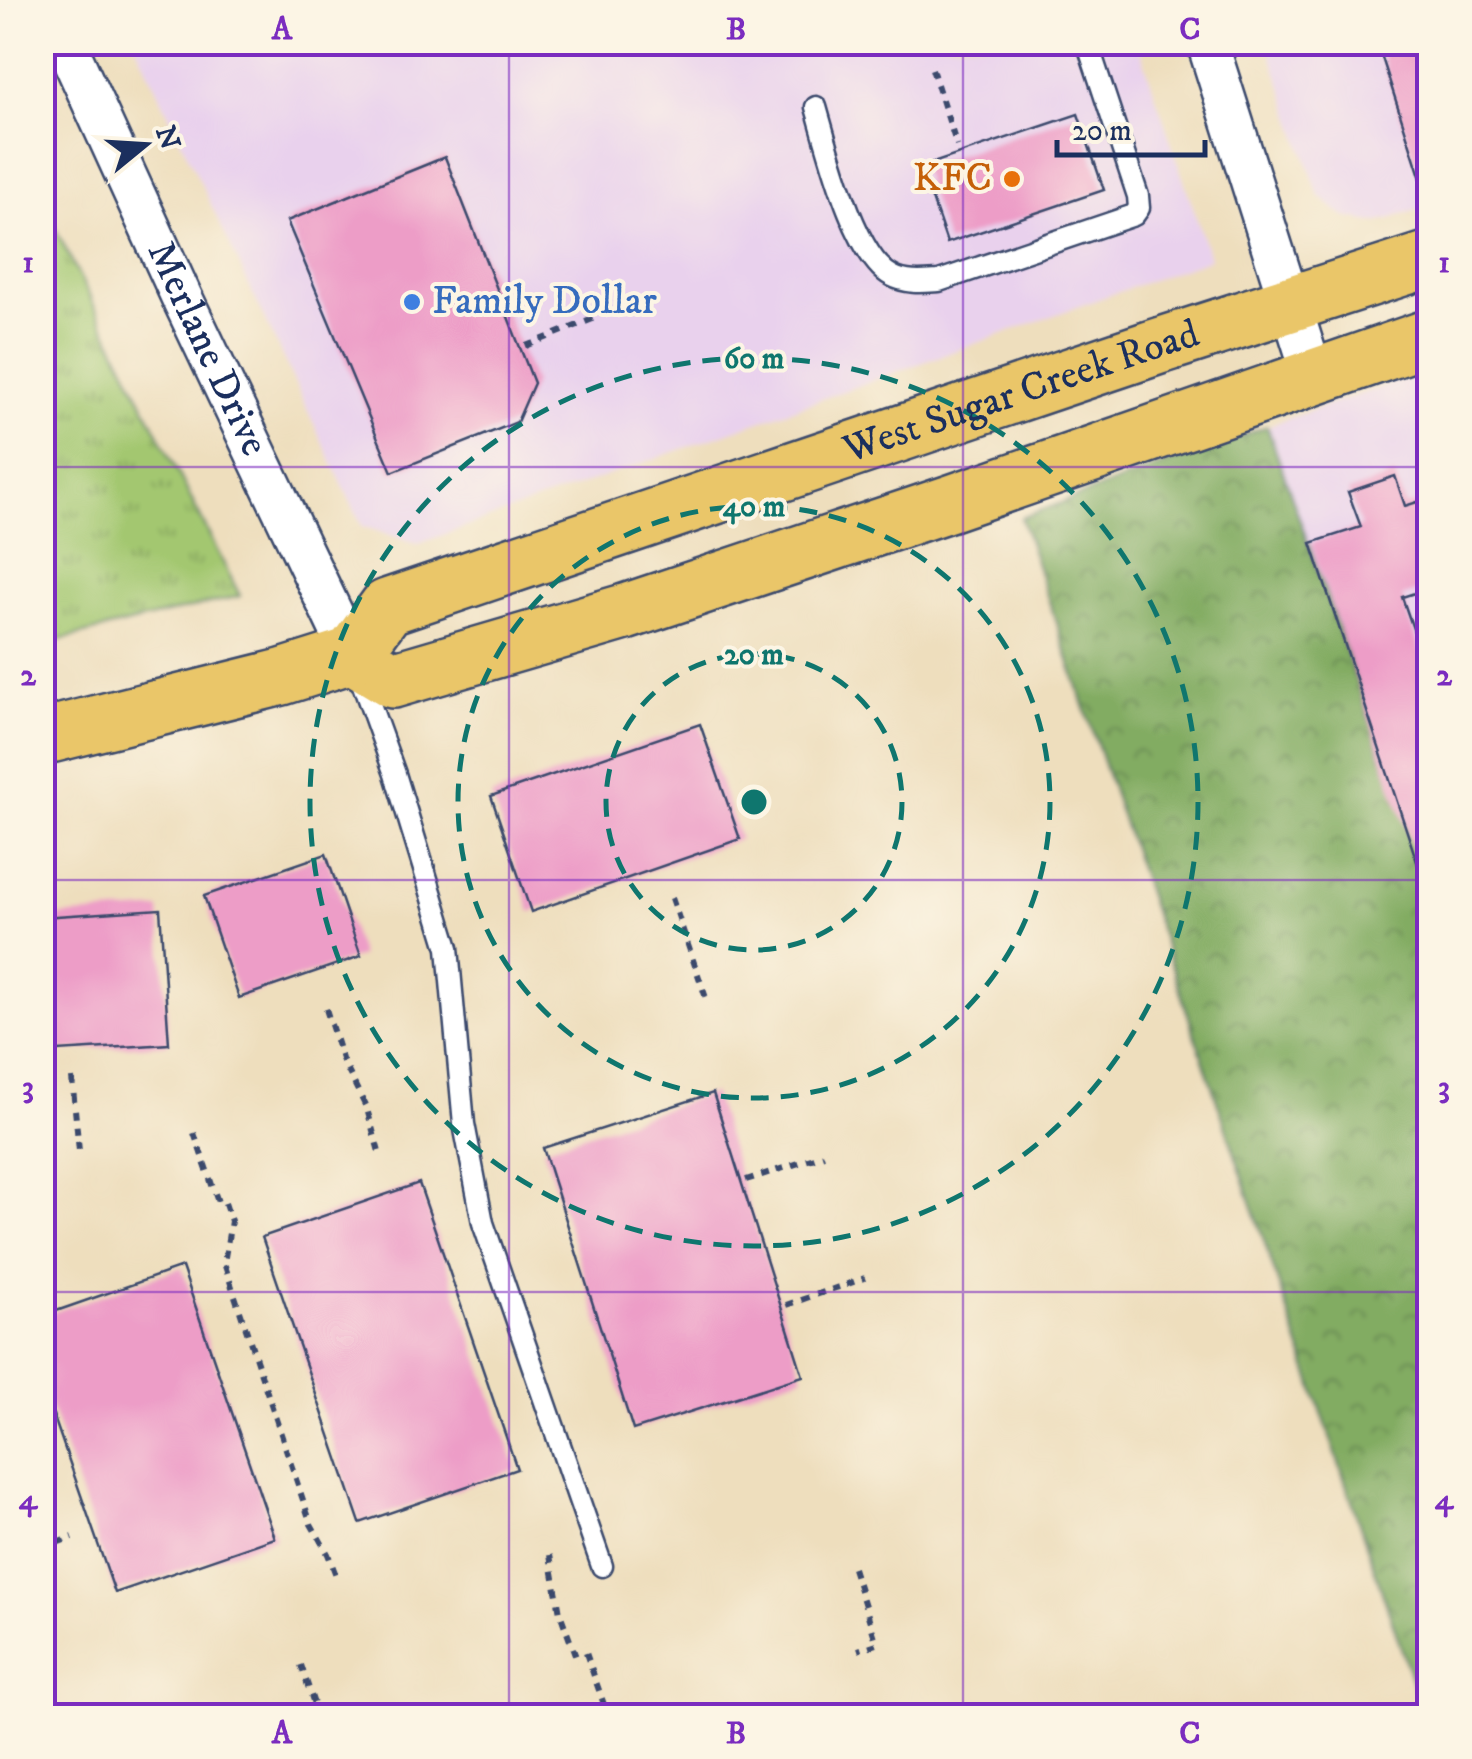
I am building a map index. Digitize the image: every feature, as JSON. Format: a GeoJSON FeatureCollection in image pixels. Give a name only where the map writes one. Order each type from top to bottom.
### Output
{"type":"FeatureCollection","features":[{"type":"Feature","properties":{"kind":"main road","name":"West Sugar Creek Road"},"geometry":{"type":"LineString","coordinates":[[1427,347],[1313,376],[625,612],[394,680],[352,655],[387,607],[1290,302],[1430,259]]}},
{"type":"Feature","properties":{"kind":"main road"},"geometry":{"type":"LineString","coordinates":[[42,738],[282,677],[352,655]]}},
{"type":"Feature","properties":{"kind":"street","name":"Merlane Drive"},"geometry":{"type":"LineString","coordinates":[[64,42],[352,655]]}},
{"type":"Feature","properties":{"kind":"street"},"geometry":{"type":"LineString","coordinates":[[1206,42],[1313,376]]}},
{"type":"Feature","properties":{"kind":"lane"},"geometry":{"type":"LineString","coordinates":[[816,108],[849,211],[870,254],[891,276],[914,282],[938,281],[1134,215],[1139,208],[1088,42]]}},
{"type":"Feature","properties":{"kind":"lane"},"geometry":{"type":"LineString","coordinates":[[352,655],[448,948],[464,1124],[483,1223],[602,1566]]}},
{"type":"Feature","properties":{"kind":"path"},"geometry":{"type":"LineString","coordinates":[[932,69],[957,146]]}},
{"type":"Feature","properties":{"kind":"path"},"geometry":{"type":"LineString","coordinates":[[526,346],[593,319]]}},
{"type":"Feature","properties":{"kind":"path"},"geometry":{"type":"LineString","coordinates":[[672,898],[706,998]]}},
{"type":"Feature","properties":{"kind":"path"},"geometry":{"type":"LineString","coordinates":[[326,1009],[342,1059],[367,1109],[379,1152]]}},
{"type":"Feature","properties":{"kind":"path"},"geometry":{"type":"LineString","coordinates":[[72,1078],[79,1150]]}},
{"type":"Feature","properties":{"kind":"path"},"geometry":{"type":"LineString","coordinates":[[194,1133],[231,1221],[224,1264],[311,1524],[337,1578]]}},
{"type":"Feature","properties":{"kind":"path"},"geometry":{"type":"LineString","coordinates":[[746,1180],[824,1155]]}},
{"type":"Feature","properties":{"kind":"path"},"geometry":{"type":"LineString","coordinates":[[786,1305],[865,1278]]}},
{"type":"Feature","properties":{"kind":"path"},"geometry":{"type":"LineString","coordinates":[[42,1548],[73,1537]]}},
{"type":"Feature","properties":{"kind":"path"},"geometry":{"type":"LineString","coordinates":[[550,1554],[560,1614],[576,1656]]}},
{"type":"Feature","properties":{"kind":"path"},"geometry":{"type":"LineString","coordinates":[[853,1568],[878,1644],[858,1650]]}},
{"type":"Feature","properties":{"kind":"path"},"geometry":{"type":"LineString","coordinates":[[586,1653],[608,1716]]}},
{"type":"Feature","properties":{"kind":"path"},"geometry":{"type":"LineString","coordinates":[[301,1665],[318,1716]]}},
{"type":"Feature","properties":{"kind":"shaded area"},"geometry":{"type":"Polygon","coordinates":[[[135,43],[1138,43],[1210,259],[418,544],[362,526],[135,43]]]}},
{"type":"Feature","properties":{"kind":"shaded area"},"geometry":{"type":"Polygon","coordinates":[[[1267,43],[1429,43],[1429,206],[1377,223],[1345,217],[1319,196],[1267,43]]]}},
{"type":"Feature","properties":{"kind":"shaded area"},"geometry":{"type":"Polygon","coordinates":[[[1429,371],[1429,890],[1267,426],[1429,371]]]}},
{"type":"Feature","properties":{"kind":"green space"},"geometry":{"type":"Polygon","coordinates":[[[42,202],[240,596],[43,644],[42,644],[42,202]]]}},
{"type":"Feature","properties":{"kind":"green space"},"geometry":{"type":"Polygon","coordinates":[[[1267,426],[1429,890],[1429,1716],[1424,1716],[1021,518],[1267,426]]]}},
{"type":"Feature","properties":{"kind":"building"},"geometry":{"type":"Polygon","coordinates":[[[1377,42],[1430,42],[1430,178],[1421,179],[1377,42]]]}},
{"type":"Feature","properties":{"kind":"building","name":"KFC"},"geometry":{"type":"Polygon","coordinates":[[[1078,114],[1104,190],[947,243],[921,167],[1078,114]]]}},
{"type":"Feature","properties":{"kind":"building","name":"Family Dollar"},"geometry":{"type":"Polygon","coordinates":[[[445,157],[534,383],[517,422],[392,472],[287,221],[445,157]]]}},
{"type":"Feature","properties":{"kind":"building"},"geometry":{"type":"Polygon","coordinates":[[[1395,476],[1405,506],[1430,498],[1430,588],[1402,597],[1430,678],[1430,876],[1422,877],[1311,543],[1361,527],[1348,492],[1395,476]]]}},
{"type":"Feature","properties":{"kind":"building"},"geometry":{"type":"Polygon","coordinates":[[[700,724],[740,839],[531,912],[491,796],[700,724]]]}},
{"type":"Feature","properties":{"kind":"building"},"geometry":{"type":"Polygon","coordinates":[[[326,854],[361,956],[239,998],[204,896],[326,854]]]}},
{"type":"Feature","properties":{"kind":"building"},"geometry":{"type":"Polygon","coordinates":[[[160,909],[169,1044],[42,1052],[42,917],[160,909]]]}},
{"type":"Feature","properties":{"kind":"building"},"geometry":{"type":"Polygon","coordinates":[[[713,1093],[803,1376],[633,1430],[543,1148],[713,1093]]]}},
{"type":"Feature","properties":{"kind":"building"},"geometry":{"type":"Polygon","coordinates":[[[419,1183],[517,1469],[360,1523],[262,1237],[419,1183]]]}},
{"type":"Feature","properties":{"kind":"building"},"geometry":{"type":"Polygon","coordinates":[[[182,1267],[275,1538],[115,1593],[42,1383],[42,1316],[182,1267]]]}},
{"type":"Feature","properties":{"kind":"place","name":"KFC"},"geometry":{"type":"Point","coordinates":[1012,179]}},
{"type":"Feature","properties":{"kind":"place","name":"Family Dollar"},"geometry":{"type":"Point","coordinates":[412,302]}}]}
